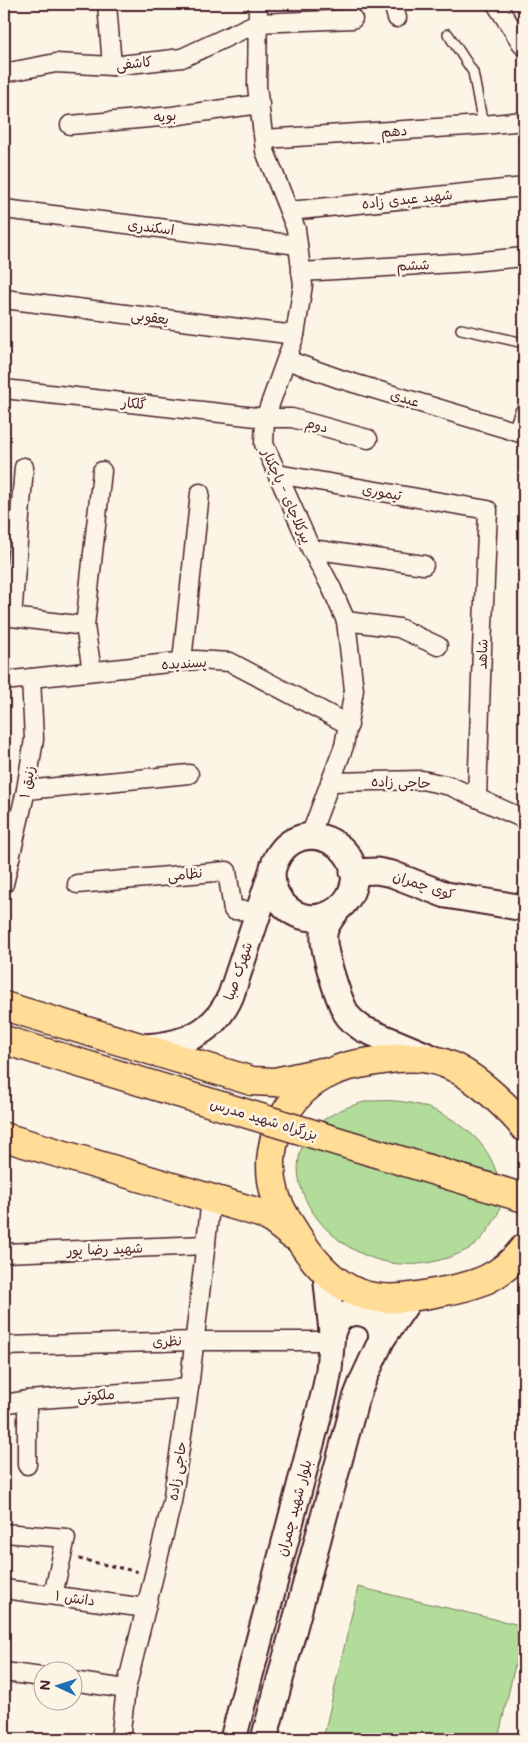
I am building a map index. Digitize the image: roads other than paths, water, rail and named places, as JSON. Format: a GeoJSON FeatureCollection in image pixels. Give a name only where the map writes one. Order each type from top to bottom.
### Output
{"type":"FeatureCollection","features":[{"type":"Feature","properties":{"kind":"highway"},"geometry":{"type":"LineString","coordinates":[[4,1006],[260,1082],[280,1082],[353,1065],[405,1057],[420,1057],[442,1062],[462,1071],[474,1079],[521,1123]]}},
{"type":"Feature","properties":{"kind":"highway","name":"بزرگراه شهید مدرس"},"geometry":{"type":"LineString","coordinates":[[4,1040],[524,1198]]}},
{"type":"Feature","properties":{"kind":"highway"},"geometry":{"type":"LineString","coordinates":[[338,1069],[312,1082],[296,1098],[280,1123],[273,1144],[271,1166],[275,1195],[281,1209],[301,1242],[326,1273],[345,1286],[365,1295],[387,1299],[411,1297],[468,1287],[524,1273]]}},
{"type":"Feature","properties":{"kind":"highway"},"geometry":{"type":"LineString","coordinates":[[4,1138],[266,1216],[301,1242]]}},
{"type":"Feature","properties":{"kind":"highway"},"geometry":{"type":"LineString","coordinates":[[468,1287],[500,1272],[524,1248]]}},
{"type":"Feature","properties":{"kind":"main road"},"geometry":{"type":"LineString","coordinates":[[310,836],[326,838],[339,846],[349,858],[353,872],[350,893],[346,901],[336,910],[317,918],[304,917],[292,912],[282,904],[275,893],[272,880],[277,858],[287,846],[300,838],[310,836]]}},
{"type":"Feature","properties":{"kind":"main road","name":"شهرک صبا"},"geometry":{"type":"LineString","coordinates":[[138,1047],[162,1045],[189,1038],[204,1031],[215,1022],[231,995],[274,867]]}},
{"type":"Feature","properties":{"kind":"main road","name":"کوی چمران"},"geometry":{"type":"LineString","coordinates":[[353,872],[377,871],[392,874],[446,895],[524,908]]}},
{"type":"Feature","properties":{"kind":"main road"},"geometry":{"type":"LineString","coordinates":[[336,910],[327,926],[324,942],[342,1005],[349,1018],[362,1029],[442,1062]]}},
{"type":"Feature","properties":{"kind":"main road","name":"بلوار شهید چمران"},"geometry":{"type":"LineString","coordinates":[[233,1739],[325,1391],[332,1336],[326,1273]]}},
{"type":"Feature","properties":{"kind":"main road"},"geometry":{"type":"LineString","coordinates":[[264,1739],[356,1398],[382,1339],[411,1297]]}},
{"type":"Feature","properties":{"kind":"main road"},"geometry":{"type":"LineString","coordinates":[[332,1336],[338,1320],[348,1313],[361,1312],[372,1317],[380,1327],[382,1339]]}},
{"type":"Feature","properties":{"kind":"street"},"geometry":{"type":"LineString","coordinates":[[107,4],[112,66]]}},
{"type":"Feature","properties":{"kind":"street","name":"پیرکلاچای - پاچکنار"},"geometry":{"type":"LineString","coordinates":[[258,4],[257,86],[265,151],[296,229],[303,285],[296,335],[265,418],[264,444],[346,621],[354,690],[344,746],[310,836]]}},
{"type":"Feature","properties":{"kind":"street"},"geometry":{"type":"LineString","coordinates":[[496,4],[524,47]]}},
{"type":"Feature","properties":{"kind":"street"},"geometry":{"type":"LineString","coordinates":[[257,23],[353,19]]}},
{"type":"Feature","properties":{"kind":"street","name":"کاشفی"},"geometry":{"type":"LineString","coordinates":[[4,73],[56,63],[112,66],[182,58],[257,23]]}},
{"type":"Feature","properties":{"kind":"street","name":"بویه"},"geometry":{"type":"LineString","coordinates":[[70,125],[172,116],[260,104]]}},
{"type":"Feature","properties":{"kind":"street","name":"دهم"},"geometry":{"type":"LineString","coordinates":[[264,139],[524,121]]}},
{"type":"Feature","properties":{"kind":"street","name":"شهید عبدی زاده"},"geometry":{"type":"LineString","coordinates":[[290,211],[524,186]]}},
{"type":"Feature","properties":{"kind":"street","name":"اسکندری"},"geometry":{"type":"LineString","coordinates":[[4,209],[298,245]]}},
{"type":"Feature","properties":{"kind":"street","name":"ششم"},"geometry":{"type":"LineString","coordinates":[[302,272],[524,257]]}},
{"type":"Feature","properties":{"kind":"street","name":"یعقوبی"},"geometry":{"type":"LineString","coordinates":[[4,299],[296,335]]}},
{"type":"Feature","properties":{"kind":"street","name":"عبدی"},"geometry":{"type":"LineString","coordinates":[[286,360],[340,379],[520,433]]}},
{"type":"Feature","properties":{"kind":"street","name":"گلکار"},"geometry":{"type":"LineString","coordinates":[[4,389],[265,418]]}},
{"type":"Feature","properties":{"kind":"street"},"geometry":{"type":"LineString","coordinates":[[520,433],[524,413]]}},
{"type":"Feature","properties":{"kind":"street","name":"دوم"},"geometry":{"type":"LineString","coordinates":[[265,418],[292,418],[368,439]]}},
{"type":"Feature","properties":{"kind":"street"},"geometry":{"type":"LineString","coordinates":[[24,467],[12,617],[85,626]]}},
{"type":"Feature","properties":{"kind":"street"},"geometry":{"type":"LineString","coordinates":[[92,671],[85,626],[102,471]]}},
{"type":"Feature","properties":{"kind":"street","name":"تیموری"},"geometry":{"type":"LineString","coordinates":[[277,474],[488,510]]}},
{"type":"Feature","properties":{"kind":"street"},"geometry":{"type":"LineString","coordinates":[[182,661],[200,493]]}},
{"type":"Feature","properties":{"kind":"street","name":"شاهد"},"geometry":{"type":"LineString","coordinates":[[477,798],[488,510]]}},
{"type":"Feature","properties":{"kind":"street"},"geometry":{"type":"LineString","coordinates":[[311,549],[424,565]]}},
{"type":"Feature","properties":{"kind":"street"},"geometry":{"type":"LineString","coordinates":[[346,621],[399,628],[438,646]]}},
{"type":"Feature","properties":{"kind":"street","name":"پسندیده"},"geometry":{"type":"LineString","coordinates":[[4,682],[182,661],[230,662],[349,725]]}},
{"type":"Feature","properties":{"kind":"street","name":"زنبق ۱"},"geometry":{"type":"LineString","coordinates":[[4,884],[26,790],[34,739],[32,678]]}},
{"type":"Feature","properties":{"kind":"street"},"geometry":{"type":"LineString","coordinates":[[26,790],[189,774]]}},
{"type":"Feature","properties":{"kind":"street","name":"حاجی زاده"},"geometry":{"type":"LineString","coordinates":[[330,782],[422,780],[450,786],[524,819]]}},
{"type":"Feature","properties":{"kind":"street","name":"نظامی"},"geometry":{"type":"LineString","coordinates":[[77,884],[226,871],[232,910],[259,911]]}},
{"type":"Feature","properties":{"kind":"street","name":"حاجی زاده"},"geometry":{"type":"LineString","coordinates":[[120,1739],[126,1689],[172,1502],[189,1388],[212,1199]]}},
{"type":"Feature","properties":{"kind":"street","name":"شهید رضا پور"},"geometry":{"type":"LineString","coordinates":[[4,1252],[206,1245]]}},
{"type":"Feature","properties":{"kind":"street","name":"نظری"},"geometry":{"type":"LineString","coordinates":[[4,1346],[332,1336]]}},
{"type":"Feature","properties":{"kind":"street","name":"ملکوتی"},"geometry":{"type":"LineString","coordinates":[[4,1404],[27,1400],[189,1388]]}},
{"type":"Feature","properties":{"kind":"street"},"geometry":{"type":"LineString","coordinates":[[27,1400],[27,1465]]}},
{"type":"Feature","properties":{"kind":"street"},"geometry":{"type":"LineString","coordinates":[[4,1534],[66,1538],[53,1595]]}},
{"type":"Feature","properties":{"kind":"street","name":"دانش ۱"},"geometry":{"type":"LineString","coordinates":[[4,1589],[146,1608]]}},
{"type":"Feature","properties":{"kind":"street"},"geometry":{"type":"LineString","coordinates":[[4,1672],[32,1676]]}},
{"type":"Feature","properties":{"kind":"street"},"geometry":{"type":"LineString","coordinates":[[82,1682],[126,1689]]}},
{"type":"Feature","properties":{"kind":"lane"},"geometry":{"type":"LineString","coordinates":[[448,34],[473,72],[483,125]]}},
{"type":"Feature","properties":{"kind":"lane"},"geometry":{"type":"LineString","coordinates":[[462,329],[524,343]]}}]}
